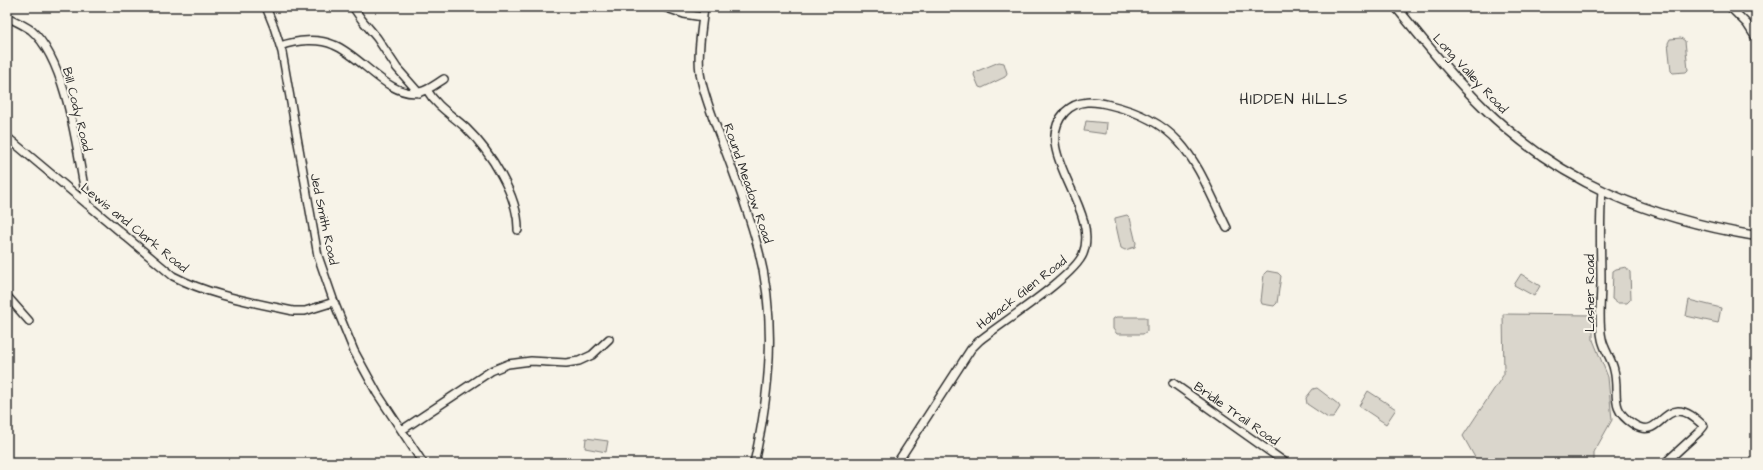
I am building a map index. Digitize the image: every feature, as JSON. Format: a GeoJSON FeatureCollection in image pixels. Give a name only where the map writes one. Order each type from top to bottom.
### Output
{"type":"FeatureCollection","features":[{"type":"Feature","properties":{"kind":"street","name":"Jed Smith Road"},"geometry":{"type":"LineString","coordinates":[[266,7],[280,46],[318,256],[334,302],[358,357],[377,393],[423,463]]}},
{"type":"Feature","properties":{"kind":"street"},"geometry":{"type":"LineString","coordinates":[[353,7],[377,38],[397,68],[419,93]]}},
{"type":"Feature","properties":{"kind":"street"},"geometry":{"type":"LineString","coordinates":[[664,7],[684,14],[703,17]]}},
{"type":"Feature","properties":{"kind":"street","name":"Round Meadow Road"},"geometry":{"type":"LineString","coordinates":[[704,7],[700,56],[702,80],[748,212],[759,248],[766,288],[770,338],[768,380],[762,428],[754,463]]}},
{"type":"Feature","properties":{"kind":"street","name":"Long Valley Road"},"geometry":{"type":"LineString","coordinates":[[1396,7],[1484,108],[1527,144],[1560,168],[1602,191],[1628,203],[1668,217],[1702,226],[1756,236]]}},
{"type":"Feature","properties":{"kind":"street"},"geometry":{"type":"LineString","coordinates":[[1730,7],[1746,24],[1756,38]]}},
{"type":"Feature","properties":{"kind":"street","name":"Bill Cody Road"},"geometry":{"type":"LineString","coordinates":[[7,17],[30,30],[42,43],[55,63],[63,86],[87,204]]}},
{"type":"Feature","properties":{"kind":"street"},"geometry":{"type":"LineString","coordinates":[[280,46],[294,42],[314,40],[334,44],[348,52],[396,89],[407,93],[419,93],[427,90],[444,79]]}},
{"type":"Feature","properties":{"kind":"street"},"geometry":{"type":"LineString","coordinates":[[427,90],[432,98],[467,129],[487,151],[514,206],[518,217],[518,230]]}},
{"type":"Feature","properties":{"kind":"street","name":"Hoback Glen Road"},"geometry":{"type":"LineString","coordinates":[[897,463],[971,349],[979,341],[1058,282],[1072,270],[1083,255],[1086,234],[1082,216],[1056,150],[1054,136],[1058,122],[1066,111],[1085,102],[1096,101],[1118,106],[1152,119],[1167,130],[1179,142],[1196,166],[1226,228]]}},
{"type":"Feature","properties":{"kind":"street","name":"Lewis and Clark Road"},"geometry":{"type":"LineString","coordinates":[[7,137],[173,276],[193,286],[216,294],[293,311],[305,311],[334,302]]}},
{"type":"Feature","properties":{"kind":"street","name":"Lasher Road"},"geometry":{"type":"LineString","coordinates":[[1602,191],[1601,333],[1603,345],[1614,369],[1616,380],[1615,399],[1617,408],[1632,424],[1648,429],[1654,427],[1672,413],[1678,411],[1685,413],[1704,426],[1665,463]]}},
{"type":"Feature","properties":{"kind":"street"},"geometry":{"type":"LineString","coordinates":[[7,296],[29,321]]}},
{"type":"Feature","properties":{"kind":"street"},"geometry":{"type":"LineString","coordinates":[[402,430],[491,371],[508,364],[531,361],[566,363],[579,361],[592,355],[609,339]]}},
{"type":"Feature","properties":{"kind":"street","name":"Bridle Trail Road"},"geometry":{"type":"LineString","coordinates":[[1173,383],[1286,463]]}},
{"type":"Feature","properties":{"kind":"shaded area"},"geometry":{"type":"Polygon","coordinates":[[[1681,38],[1685,41],[1688,70],[1686,72],[1673,73],[1671,71],[1668,43],[1670,39],[1681,38]]]}},
{"type":"Feature","properties":{"kind":"shaded area"},"geometry":{"type":"Polygon","coordinates":[[[999,62],[1004,63],[1007,73],[1005,77],[982,88],[979,87],[974,75],[975,72],[999,62]]]}},
{"type":"Feature","properties":{"kind":"shaded area"},"geometry":{"type":"Polygon","coordinates":[[[1086,121],[1107,123],[1106,134],[1084,131],[1086,121]]]}},
{"type":"Feature","properties":{"kind":"shaded area"},"geometry":{"type":"Polygon","coordinates":[[[1127,215],[1130,218],[1136,243],[1135,247],[1125,250],[1121,248],[1115,218],[1127,215]]]}},
{"type":"Feature","properties":{"kind":"shaded area"},"geometry":{"type":"Polygon","coordinates":[[[1626,267],[1630,272],[1631,299],[1627,303],[1617,303],[1612,299],[1613,271],[1626,267]]]}},
{"type":"Feature","properties":{"kind":"shaded area"},"geometry":{"type":"Polygon","coordinates":[[[1267,271],[1278,273],[1281,276],[1277,303],[1274,306],[1262,304],[1261,301],[1264,274],[1267,271]]]}},
{"type":"Feature","properties":{"kind":"shaded area"},"geometry":{"type":"Polygon","coordinates":[[[1521,274],[1540,286],[1534,296],[1514,285],[1521,274]]]}},
{"type":"Feature","properties":{"kind":"shaded area"},"geometry":{"type":"Polygon","coordinates":[[[1689,300],[1721,308],[1718,323],[1686,316],[1689,300]]]}},
{"type":"Feature","properties":{"kind":"shaded area"},"geometry":{"type":"Polygon","coordinates":[[[1503,314],[1593,315],[1593,340],[1608,377],[1612,420],[1594,452],[1594,463],[1478,463],[1463,436],[1504,374],[1503,314]]]}},
{"type":"Feature","properties":{"kind":"shaded area"},"geometry":{"type":"Polygon","coordinates":[[[1116,317],[1145,317],[1147,318],[1147,331],[1143,334],[1117,334],[1113,329],[1113,319],[1116,317]]]}},
{"type":"Feature","properties":{"kind":"shaded area"},"geometry":{"type":"Polygon","coordinates":[[[1317,388],[1340,407],[1333,418],[1328,418],[1307,404],[1306,398],[1313,389],[1317,388]]]}},
{"type":"Feature","properties":{"kind":"shaded area"},"geometry":{"type":"Polygon","coordinates":[[[1368,391],[1396,409],[1386,424],[1359,406],[1368,391]]]}},
{"type":"Feature","properties":{"kind":"shaded area"},"geometry":{"type":"Polygon","coordinates":[[[586,438],[608,441],[606,452],[585,448],[586,438]]]}},
{"type":"Feature","properties":{"kind":"district","name":"HIDDEN HILLS"},"geometry":{"type":"Point","coordinates":[1294,99]}}]}
